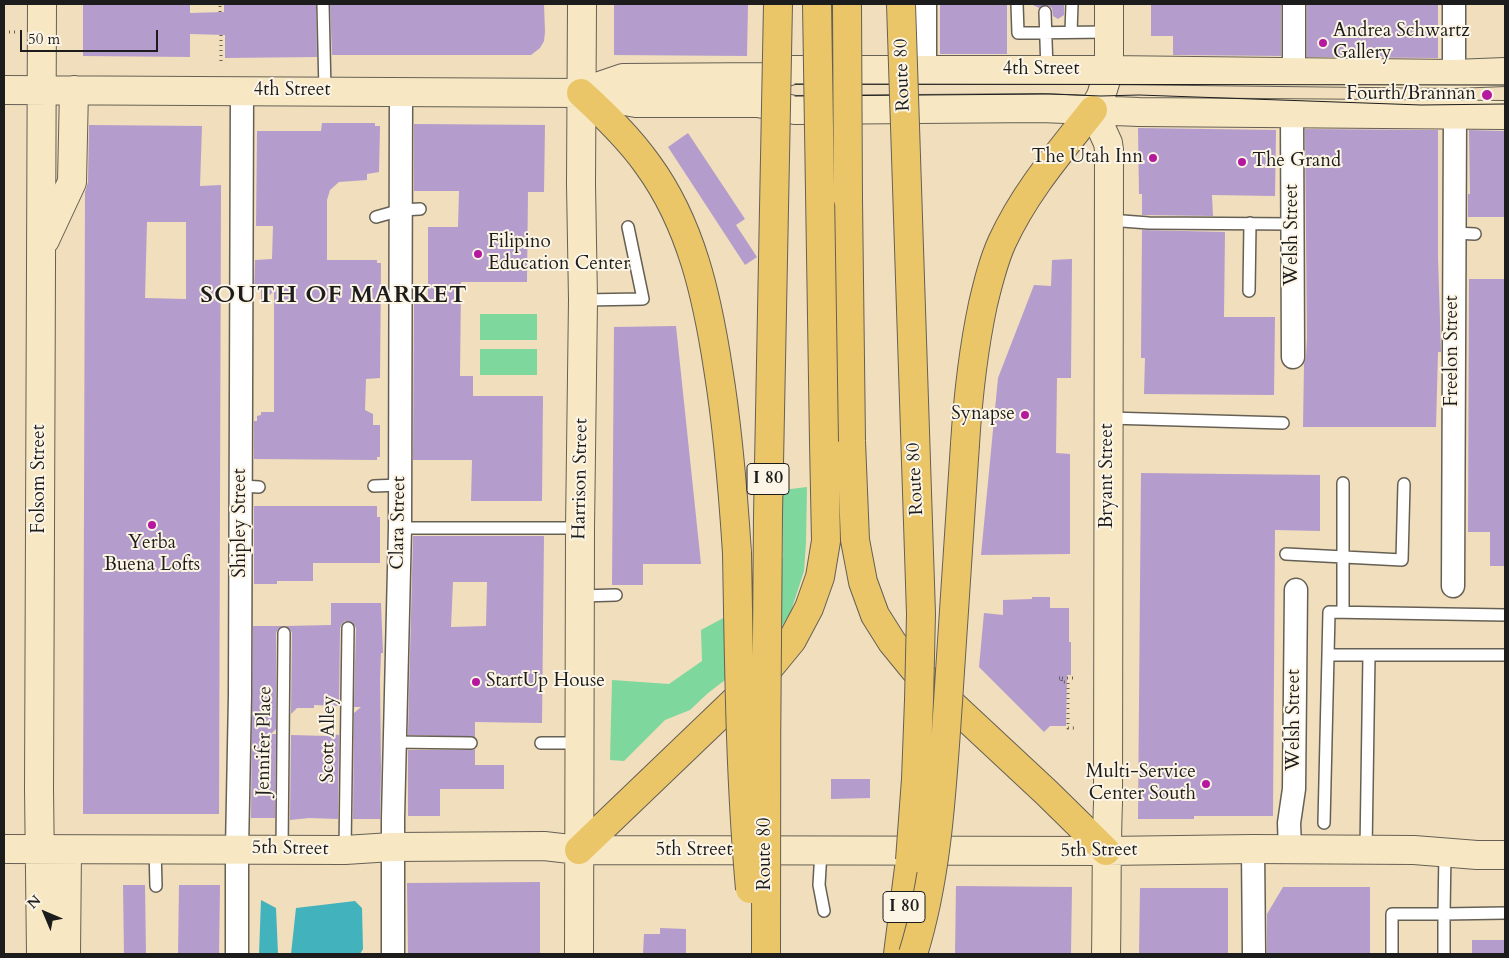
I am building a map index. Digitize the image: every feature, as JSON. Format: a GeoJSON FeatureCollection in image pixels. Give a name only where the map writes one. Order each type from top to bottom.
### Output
{"type":"FeatureCollection","features":[{"type":"Feature","properties":{"kind":"highway","name":"Route 80"},"geometry":{"type":"LineString","coordinates":[[766,954],[768,516],[778,4]]}},
{"type":"Feature","properties":{"kind":"highway"},"geometry":{"type":"LineString","coordinates":[[579,850],[768,668],[792,640],[809,608],[820,577],[826,541],[817,4]]}},
{"type":"Feature","properties":{"kind":"highway"},"geometry":{"type":"LineString","coordinates":[[847,4],[851,441],[855,540],[863,582],[875,615],[892,642],[914,669],[1047,793],[1106,851]]}},
{"type":"Feature","properties":{"kind":"highway","name":"Route 80"},"geometry":{"type":"LineString","coordinates":[[898,954],[910,860],[916,779],[920,614],[901,4]]}},
{"type":"Feature","properties":{"kind":"highway"},"geometry":{"type":"LineString","coordinates":[[581,93],[616,125],[648,165],[666,194],[682,225],[695,258],[705,297],[721,387],[733,496],[737,553],[744,822],[755,954]]}},
{"type":"Feature","properties":{"kind":"highway"},"geometry":{"type":"LineString","coordinates":[[913,954],[928,895],[936,839],[944,755],[970,381],[978,324],[990,277],[1002,243],[1039,179],[1093,110]]}},
{"type":"Feature","properties":{"kind":"main road","name":"Folsom Street"},"geometry":{"type":"LineString","coordinates":[[41,954],[54,850],[39,758],[42,4]]}},
{"type":"Feature","properties":{"kind":"main road","name":"Harrison Street"},"geometry":{"type":"LineString","coordinates":[[579,954],[580,528],[583,300],[582,4]]}},
{"type":"Feature","properties":{"kind":"main road"},"geometry":{"type":"LineString","coordinates":[[1093,110],[1109,70],[1109,4]]}},
{"type":"Feature","properties":{"kind":"main road","name":"4th Street"},"geometry":{"type":"LineString","coordinates":[[764,90],[793,70],[1294,71],[1454,74],[1505,72]]}},
{"type":"Feature","properties":{"kind":"main road","name":"4th Street"},"geometry":{"type":"LineString","coordinates":[[4,90],[581,93],[623,78],[764,90],[795,110],[1042,108],[1139,112],[1505,115]]}},
{"type":"Feature","properties":{"kind":"main road"},"geometry":{"type":"LineString","coordinates":[[41,249],[72,182],[74,90]]}},
{"type":"Feature","properties":{"kind":"main road","name":"Bryant Street"},"geometry":{"type":"LineString","coordinates":[[1093,110],[1108,143],[1109,150],[1106,954]]}},
{"type":"Feature","properties":{"kind":"main road","name":"5th Street"},"geometry":{"type":"LineString","coordinates":[[4,849],[345,850],[392,847],[544,846],[579,850],[1414,850],[1477,856],[1505,855]]}},
{"type":"Feature","properties":{"kind":"main road"},"geometry":{"type":"LineString","coordinates":[[54,850],[66,954]]}},
{"type":"Feature","properties":{"kind":"street"},"geometry":{"type":"LineString","coordinates":[[764,90],[768,4]]}},
{"type":"Feature","properties":{"kind":"street"},"geometry":{"type":"LineString","coordinates":[[924,4],[925,69]]}},
{"type":"Feature","properties":{"kind":"street"},"geometry":{"type":"LineString","coordinates":[[1294,4],[1294,71]]}},
{"type":"Feature","properties":{"kind":"street"},"geometry":{"type":"LineString","coordinates":[[1454,4],[1454,74]]}},
{"type":"Feature","properties":{"kind":"street","name":"Shipley Street"},"geometry":{"type":"LineString","coordinates":[[237,954],[240,696],[250,486],[242,91]]}},
{"type":"Feature","properties":{"kind":"street","name":"Clara Street"},"geometry":{"type":"LineString","coordinates":[[393,954],[392,847],[394,742],[400,485],[410,210],[401,92]]}},
{"type":"Feature","properties":{"kind":"street","name":"Welsh Street"},"geometry":{"type":"LineString","coordinates":[[1292,113],[1293,357]]}},
{"type":"Feature","properties":{"kind":"street","name":"Freelon Street"},"geometry":{"type":"LineString","coordinates":[[1453,586],[1464,234],[1455,116]]}},
{"type":"Feature","properties":{"kind":"street","name":"Welsh Street"},"geometry":{"type":"LineString","coordinates":[[1290,849],[1289,823],[1294,790],[1296,590]]}},
{"type":"Feature","properties":{"kind":"street"},"geometry":{"type":"LineString","coordinates":[[1253,849],[1254,954]]}},
{"type":"Feature","properties":{"kind":"lane"},"geometry":{"type":"LineString","coordinates":[[323,4],[325,91]]}},
{"type":"Feature","properties":{"kind":"lane"},"geometry":{"type":"LineString","coordinates":[[1016,4],[1018,33],[1109,32]]}},
{"type":"Feature","properties":{"kind":"lane"},"geometry":{"type":"LineString","coordinates":[[1072,4],[1072,32]]}},
{"type":"Feature","properties":{"kind":"lane"},"geometry":{"type":"LineString","coordinates":[[1045,12],[1047,70]]}},
{"type":"Feature","properties":{"kind":"lane"},"geometry":{"type":"LineString","coordinates":[[376,218],[410,210]]}},
{"type":"Feature","properties":{"kind":"lane"},"geometry":{"type":"LineString","coordinates":[[1109,220],[1149,223],[1293,224]]}},
{"type":"Feature","properties":{"kind":"lane"},"geometry":{"type":"LineString","coordinates":[[1249,291],[1250,223]]}},
{"type":"Feature","properties":{"kind":"lane"},"geometry":{"type":"LineString","coordinates":[[583,300],[643,299],[628,227]]}},
{"type":"Feature","properties":{"kind":"lane"},"geometry":{"type":"LineString","coordinates":[[1109,418],[1283,422]]}},
{"type":"Feature","properties":{"kind":"lane"},"geometry":{"type":"LineString","coordinates":[[1343,483],[1343,612]]}},
{"type":"Feature","properties":{"kind":"lane"},"geometry":{"type":"LineString","coordinates":[[1286,554],[1402,560],[1404,484]]}},
{"type":"Feature","properties":{"kind":"lane"},"geometry":{"type":"LineString","coordinates":[[374,486],[400,485]]}},
{"type":"Feature","properties":{"kind":"lane"},"geometry":{"type":"LineString","coordinates":[[400,528],[580,528]]}},
{"type":"Feature","properties":{"kind":"lane"},"geometry":{"type":"LineString","coordinates":[[580,596],[616,594]]}},
{"type":"Feature","properties":{"kind":"lane"},"geometry":{"type":"LineString","coordinates":[[1324,823],[1328,612],[1505,615]]}},
{"type":"Feature","properties":{"kind":"lane","name":"Scott Alley"},"geometry":{"type":"LineString","coordinates":[[345,850],[348,628]]}},
{"type":"Feature","properties":{"kind":"lane","name":"Jennifer Place"},"geometry":{"type":"LineString","coordinates":[[282,849],[284,633]]}},
{"type":"Feature","properties":{"kind":"lane"},"geometry":{"type":"LineString","coordinates":[[1328,655],[1505,655]]}},
{"type":"Feature","properties":{"kind":"lane"},"geometry":{"type":"LineString","coordinates":[[1366,850],[1369,655]]}},
{"type":"Feature","properties":{"kind":"lane"},"geometry":{"type":"LineString","coordinates":[[394,742],[471,743]]}},
{"type":"Feature","properties":{"kind":"lane"},"geometry":{"type":"LineString","coordinates":[[542,743],[579,743]]}},
{"type":"Feature","properties":{"kind":"lane"},"geometry":{"type":"LineString","coordinates":[[155,849],[156,886]]}},
{"type":"Feature","properties":{"kind":"lane"},"geometry":{"type":"LineString","coordinates":[[821,851],[819,885],[824,911]]}},
{"type":"Feature","properties":{"kind":"lane"},"geometry":{"type":"LineString","coordinates":[[1444,954],[1445,852]]}},
{"type":"Feature","properties":{"kind":"lane"},"geometry":{"type":"LineString","coordinates":[[1392,954],[1392,914],[1505,914]]}},
{"type":"Feature","properties":{"kind":"path"},"geometry":{"type":"LineString","coordinates":[[220,4],[220,12]]}},
{"type":"Feature","properties":{"kind":"path"},"geometry":{"type":"LineString","coordinates":[[4,32],[17,32]]}},
{"type":"Feature","properties":{"kind":"path"},"geometry":{"type":"LineString","coordinates":[[221,35],[221,62]]}},
{"type":"Feature","properties":{"kind":"path"},"geometry":{"type":"LineString","coordinates":[[1075,678],[1060,678],[1062,682],[1068,682],[1068,728],[1075,728]]}},
{"type":"Feature","properties":{"kind":"green space"},"geometry":{"type":"Polygon","coordinates":[[[480,314],[537,314],[537,340],[480,340],[480,314]]]}},
{"type":"Feature","properties":{"kind":"green space"},"geometry":{"type":"Polygon","coordinates":[[[480,349],[537,349],[537,375],[480,375],[480,349]]]}},
{"type":"Feature","properties":{"kind":"green space"},"geometry":{"type":"Polygon","coordinates":[[[807,487],[804,571],[791,611],[784,623],[762,652],[708,693],[690,710],[665,720],[624,761],[610,760],[612,680],[669,684],[702,661],[701,630],[742,608],[783,558],[783,490],[807,487]]]}},
{"type":"Feature","properties":{"kind":"water"},"geometry":{"type":"Polygon","coordinates":[[[261,900],[276,908],[278,954],[259,954],[261,900]]]}},
{"type":"Feature","properties":{"kind":"water"},"geometry":{"type":"Polygon","coordinates":[[[355,901],[362,908],[363,949],[360,954],[291,954],[296,908],[355,901]]]}},
{"type":"Feature","properties":{"kind":"building"},"geometry":{"type":"Polygon","coordinates":[[[83,4],[190,4],[190,13],[224,12],[224,4],[316,4],[317,57],[225,58],[225,35],[190,34],[190,57],[83,56],[83,4]]]}},
{"type":"Feature","properties":{"kind":"building"},"geometry":{"type":"Polygon","coordinates":[[[330,4],[544,4],[544,41],[540,48],[531,55],[332,55],[330,4]]]}},
{"type":"Feature","properties":{"kind":"building"},"geometry":{"type":"Polygon","coordinates":[[[614,4],[748,4],[747,56],[614,55],[614,4]]]}},
{"type":"Feature","properties":{"kind":"building"},"geometry":{"type":"Polygon","coordinates":[[[940,4],[1007,4],[1007,54],[940,54],[940,4]]]}},
{"type":"Feature","properties":{"kind":"building"},"geometry":{"type":"Polygon","coordinates":[[[1031,4],[1064,4],[1064,15],[1058,19],[1053,16],[1052,8],[1049,6],[1044,5],[1039,8],[1031,4]]]}},
{"type":"Feature","properties":{"kind":"building"},"geometry":{"type":"Polygon","coordinates":[[[1151,4],[1281,4],[1281,56],[1173,55],[1173,36],[1151,36],[1151,4]]]}},
{"type":"Feature","properties":{"kind":"building"},"geometry":{"type":"Polygon","coordinates":[[[1307,4],[1438,4],[1438,58],[1307,57],[1307,4]]]}},
{"type":"Feature","properties":{"kind":"building"},"geometry":{"type":"Polygon","coordinates":[[[322,123],[375,123],[375,126],[380,126],[379,172],[367,174],[367,180],[339,182],[330,190],[327,200],[327,260],[377,260],[377,263],[381,263],[380,378],[366,379],[365,410],[373,414],[373,425],[380,425],[380,457],[377,457],[377,460],[254,459],[254,421],[257,421],[257,416],[261,415],[261,412],[274,412],[274,291],[261,303],[261,287],[254,294],[255,260],[272,259],[273,226],[256,226],[257,131],[321,131],[322,123]]]}},
{"type":"Feature","properties":{"kind":"building"},"geometry":{"type":"Polygon","coordinates":[[[414,124],[545,125],[544,192],[528,192],[527,282],[461,282],[460,376],[473,376],[473,396],[543,396],[542,501],[471,501],[472,460],[413,460],[414,303],[428,303],[428,227],[458,227],[459,191],[414,191],[414,124]]]}},
{"type":"Feature","properties":{"kind":"building"},"geometry":{"type":"Polygon","coordinates":[[[89,125],[202,126],[200,186],[221,185],[219,814],[83,814],[85,192],[88,182],[89,125]],[[147,222],[145,298],[186,299],[186,222],[147,222]]]}},
{"type":"Feature","properties":{"kind":"building"},"geometry":{"type":"Polygon","coordinates":[[[1138,128],[1276,130],[1275,196],[1212,195],[1213,216],[1142,215],[1142,194],[1139,194],[1138,128]]]}},
{"type":"Feature","properties":{"kind":"building"},"geometry":{"type":"Polygon","coordinates":[[[1305,129],[1438,130],[1438,257],[1441,352],[1438,352],[1436,427],[1303,427],[1304,364],[1307,338],[1305,129]]]}},
{"type":"Feature","properties":{"kind":"building"},"geometry":{"type":"Polygon","coordinates":[[[1469,130],[1505,131],[1505,217],[1468,217],[1468,194],[1470,194],[1469,130]]]}},
{"type":"Feature","properties":{"kind":"building"},"geometry":{"type":"Polygon","coordinates":[[[688,133],[745,219],[736,225],[757,257],[745,265],[668,147],[688,133]]]}},
{"type":"Feature","properties":{"kind":"building"},"geometry":{"type":"Polygon","coordinates":[[[1142,230],[1225,232],[1224,317],[1275,317],[1274,395],[1144,394],[1145,358],[1141,358],[1142,230]]]}},
{"type":"Feature","properties":{"kind":"building"},"geometry":{"type":"Polygon","coordinates":[[[1072,259],[1071,378],[1057,378],[1056,453],[1070,454],[1070,554],[981,555],[998,378],[1034,285],[1051,286],[1052,260],[1072,259]]]}},
{"type":"Feature","properties":{"kind":"building"},"geometry":{"type":"Polygon","coordinates":[[[1469,279],[1505,279],[1505,566],[1490,566],[1490,532],[1468,532],[1469,279]]]}},
{"type":"Feature","properties":{"kind":"building"},"geometry":{"type":"Polygon","coordinates":[[[676,326],[701,564],[643,564],[643,585],[612,585],[614,327],[676,326]]]}},
{"type":"Feature","properties":{"kind":"building"},"geometry":{"type":"Polygon","coordinates":[[[1141,473],[1320,475],[1320,531],[1275,530],[1273,816],[1194,816],[1194,819],[1138,819],[1141,473]]]}},
{"type":"Feature","properties":{"kind":"building"},"geometry":{"type":"Polygon","coordinates":[[[254,506],[377,506],[377,517],[380,517],[380,563],[313,563],[313,581],[277,581],[277,584],[254,584],[254,506]]]}},
{"type":"Feature","properties":{"kind":"building"},"geometry":{"type":"Polygon","coordinates":[[[413,536],[544,536],[542,723],[475,722],[475,737],[408,735],[413,536]],[[453,582],[451,627],[486,626],[487,582],[453,582]]]}},
{"type":"Feature","properties":{"kind":"building"},"geometry":{"type":"Polygon","coordinates":[[[1032,597],[1050,597],[1050,608],[1069,608],[1071,675],[1067,675],[1066,726],[1050,726],[1044,732],[979,667],[984,613],[1003,615],[1003,600],[1032,599],[1032,597]]]}},
{"type":"Feature","properties":{"kind":"building"},"geometry":{"type":"Polygon","coordinates":[[[331,603],[381,603],[383,653],[381,653],[380,679],[380,819],[353,819],[354,713],[361,707],[354,707],[356,628],[352,622],[345,621],[340,628],[339,706],[314,705],[314,708],[297,708],[291,714],[292,633],[286,626],[331,625],[331,603]]]}},
{"type":"Feature","properties":{"kind":"building"},"geometry":{"type":"Polygon","coordinates":[[[253,626],[282,626],[276,633],[276,729],[271,734],[276,734],[275,818],[251,818],[253,626]]]}},
{"type":"Feature","properties":{"kind":"building"},"geometry":{"type":"Polygon","coordinates":[[[329,734],[339,735],[338,819],[309,818],[290,820],[291,735],[327,736],[329,734]]]}},
{"type":"Feature","properties":{"kind":"building"},"geometry":{"type":"Polygon","coordinates":[[[475,749],[475,765],[504,765],[504,789],[440,789],[440,816],[408,816],[408,750],[475,749]]]}},
{"type":"Feature","properties":{"kind":"building"},"geometry":{"type":"Polygon","coordinates":[[[831,779],[870,779],[870,798],[831,799],[831,779]]]}},
{"type":"Feature","properties":{"kind":"building"},"geometry":{"type":"Polygon","coordinates":[[[540,882],[540,954],[408,954],[407,883],[540,882]]]}},
{"type":"Feature","properties":{"kind":"building"},"geometry":{"type":"Polygon","coordinates":[[[123,885],[145,885],[146,954],[124,954],[123,885]]]}},
{"type":"Feature","properties":{"kind":"building"},"geometry":{"type":"Polygon","coordinates":[[[179,885],[220,885],[219,954],[178,954],[179,885]]]}},
{"type":"Feature","properties":{"kind":"building"},"geometry":{"type":"Polygon","coordinates":[[[956,886],[1072,887],[1071,954],[955,954],[956,886]]]}},
{"type":"Feature","properties":{"kind":"building"},"geometry":{"type":"Polygon","coordinates":[[[1283,887],[1370,887],[1370,954],[1267,954],[1267,914],[1283,887]]]}},
{"type":"Feature","properties":{"kind":"building"},"geometry":{"type":"Polygon","coordinates":[[[1140,888],[1228,888],[1228,954],[1139,954],[1140,888]]]}},
{"type":"Feature","properties":{"kind":"building"},"geometry":{"type":"Polygon","coordinates":[[[660,928],[686,929],[686,954],[643,954],[644,934],[660,934],[660,928]]]}},
{"type":"Feature","properties":{"kind":"building"},"geometry":{"type":"Polygon","coordinates":[[[1472,940],[1505,940],[1505,954],[1472,954],[1472,940]]]}},
{"type":"Feature","properties":{"kind":"tram line"},"geometry":{"type":"LineString","coordinates":[[795,84],[1505,85]]}},
{"type":"Feature","properties":{"kind":"tram line"},"geometry":{"type":"LineString","coordinates":[[795,96],[1139,95],[1421,105],[1505,104]]}},
{"type":"Feature","properties":{"kind":"place","name":"Andrea Schwartz Gallery"},"geometry":{"type":"Point","coordinates":[1323,43]}},
{"type":"Feature","properties":{"kind":"place","name":"Fourth/Brannan"},"geometry":{"type":"Point","coordinates":[1487,95]}},
{"type":"Feature","properties":{"kind":"place","name":"The Utah Inn"},"geometry":{"type":"Point","coordinates":[1153,158]}},
{"type":"Feature","properties":{"kind":"place","name":"The Grand"},"geometry":{"type":"Point","coordinates":[1242,162]}},
{"type":"Feature","properties":{"kind":"place","name":"Filipino Education Center"},"geometry":{"type":"Point","coordinates":[478,254]}},
{"type":"Feature","properties":{"kind":"place","name":"Synapse"},"geometry":{"type":"Point","coordinates":[1025,415]}},
{"type":"Feature","properties":{"kind":"place","name":"Yerba Buena Lofts"},"geometry":{"type":"Point","coordinates":[152,525]}},
{"type":"Feature","properties":{"kind":"place","name":"StartUp House"},"geometry":{"type":"Point","coordinates":[476,682]}},
{"type":"Feature","properties":{"kind":"place","name":"Multi-Service Center South"},"geometry":{"type":"Point","coordinates":[1206,784]}},
{"type":"Feature","properties":{"kind":"district","name":"SOUTH OF MARKET"},"geometry":{"type":"Point","coordinates":[334,296]}}]}
